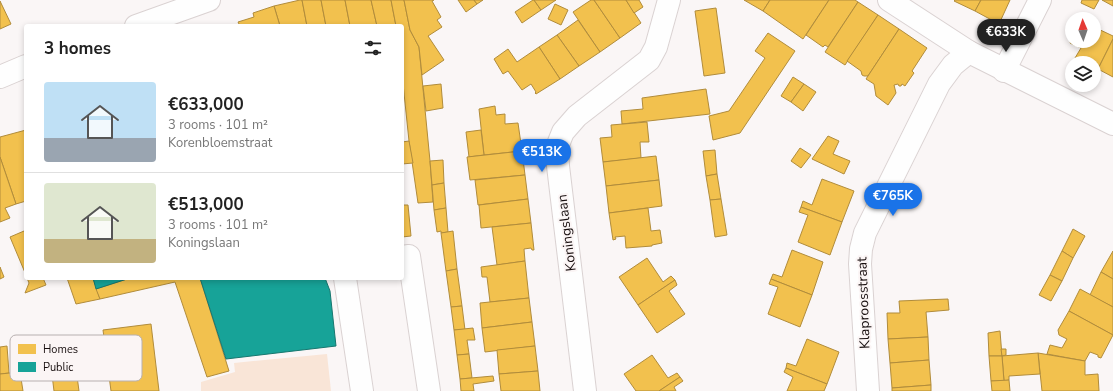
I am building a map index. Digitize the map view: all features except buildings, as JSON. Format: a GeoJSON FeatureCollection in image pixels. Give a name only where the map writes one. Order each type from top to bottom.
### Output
{"type":"FeatureCollection","features":[{"type":"Feature","properties":{"kind":"street"},"geometry":{"type":"LineString","coordinates":[[147,24],[176,19],[209,0]]}},
{"type":"Feature","properties":{"kind":"street","name":"Koningslaan"},"geometry":{"type":"LineString","coordinates":[[584,391],[557,147],[564,132],[577,116],[649,60],[656,46],[668,0]]}},
{"type":"Feature","properties":{"kind":"street"},"geometry":{"type":"LineString","coordinates":[[889,0],[969,52],[1004,71],[1113,124]]}},
{"type":"Feature","properties":{"kind":"street"},"geometry":{"type":"LineString","coordinates":[[1004,71],[1040,0]]}},
{"type":"Feature","properties":{"kind":"street","name":"Klaproosstraat"},"geometry":{"type":"LineString","coordinates":[[868,391],[860,264],[861,249],[866,233],[940,84],[952,65],[969,52]]}},
{"type":"Feature","properties":{"kind":"street"},"geometry":{"type":"LineString","coordinates":[[0,77],[24,67]]}},
{"type":"Feature","properties":{"kind":"street"},"geometry":{"type":"LineString","coordinates":[[404,257],[409,256],[429,391]]}},
{"type":"Feature","properties":{"kind":"street"},"geometry":{"type":"LineString","coordinates":[[345,280],[362,391]]}},
{"type":"Feature","properties":{"kind":"shaded area"},"geometry":{"type":"Polygon","coordinates":[[[327,354],[331,391],[201,391],[201,382],[235,372],[234,363],[327,354]]]}}]}
